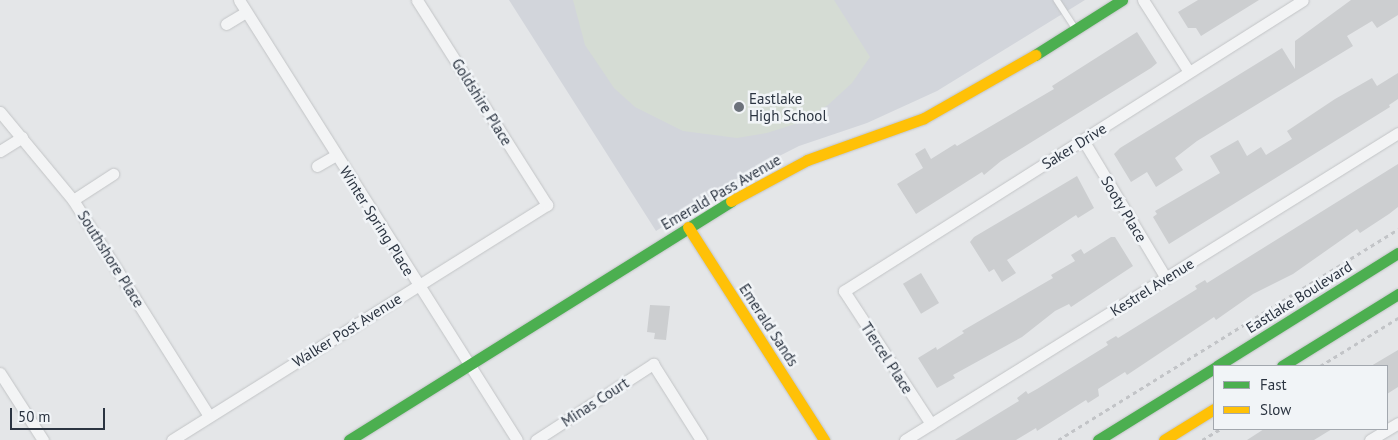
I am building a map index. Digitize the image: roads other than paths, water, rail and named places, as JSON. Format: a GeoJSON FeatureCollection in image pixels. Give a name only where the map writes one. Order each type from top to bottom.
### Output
{"type":"FeatureCollection","features":[{"type":"Feature","properties":{"kind":"street","name":"Winter Spring Place"},"geometry":{"type":"LineString","coordinates":[[239,0],[517,440]]}},
{"type":"Feature","properties":{"kind":"street","name":"Goldshire Place"},"geometry":{"type":"LineString","coordinates":[[417,0],[547,205]]}},
{"type":"Feature","properties":{"kind":"street","name":"Emerald Pass Avenue"},"geometry":{"type":"LineString","coordinates":[[349,440],[688,227],[807,160],[924,118],[992,82],[1122,0]]}},
{"type":"Feature","properties":{"kind":"street"},"geometry":{"type":"LineString","coordinates":[[1143,0],[1189,72]]}},
{"type":"Feature","properties":{"kind":"street","name":"Saker Drive"},"geometry":{"type":"LineString","coordinates":[[844,291],[1303,0]]}},
{"type":"Feature","properties":{"kind":"street"},"geometry":{"type":"LineString","coordinates":[[226,24],[246,12]]}},
{"type":"Feature","properties":{"kind":"street","name":"Southshore Place"},"geometry":{"type":"LineString","coordinates":[[0,112],[73,200],[209,416]]}},
{"type":"Feature","properties":{"kind":"street","name":"Kestrel Avenue"},"geometry":{"type":"LineString","coordinates":[[905,440],[1398,133]]}},
{"type":"Feature","properties":{"kind":"street"},"geometry":{"type":"LineString","coordinates":[[0,152],[22,137]]}},
{"type":"Feature","properties":{"kind":"street","name":"Sooty Place"},"geometry":{"type":"LineString","coordinates":[[1083,140],[1166,278]]}},
{"type":"Feature","properties":{"kind":"street"},"geometry":{"type":"LineString","coordinates":[[317,166],[336,155]]}},
{"type":"Feature","properties":{"kind":"street"},"geometry":{"type":"LineString","coordinates":[[73,200],[113,174]]}},
{"type":"Feature","properties":{"kind":"street","name":"Walker Post Avenue"},"geometry":{"type":"LineString","coordinates":[[172,440],[547,205]]}},
{"type":"Feature","properties":{"kind":"street","name":"Emerald Sands"},"geometry":{"type":"LineString","coordinates":[[688,227],[824,440]]}},
{"type":"Feature","properties":{"kind":"street","name":"Eastlake Boulevard"},"geometry":{"type":"LineString","coordinates":[[1218,365],[1398,253]]}},
{"type":"Feature","properties":{"kind":"street","name":"Tiercel Place"},"geometry":{"type":"LineString","coordinates":[[844,291],[931,424]]}},
{"type":"Feature","properties":{"kind":"street"},"geometry":{"type":"LineString","coordinates":[[1284,365],[1398,294]]}},
{"type":"Feature","properties":{"kind":"street","name":"Minas Court"},"geometry":{"type":"LineString","coordinates":[[536,440],[653,364],[701,440]]}},
{"type":"Feature","properties":{"kind":"street","name":"Eastlake Boulevard"},"geometry":{"type":"LineString","coordinates":[[1098,440],[1213,368]]}},
{"type":"Feature","properties":{"kind":"street"},"geometry":{"type":"LineString","coordinates":[[0,373],[43,440]]}},
{"type":"Feature","properties":{"kind":"street"},"geometry":{"type":"LineString","coordinates":[[1164,440],[1213,410]]}},
{"type":"Feature","properties":{"kind":"street"},"geometry":{"type":"LineString","coordinates":[[1370,440],[1386,430]]}},
{"type":"Feature","properties":{"kind":"lane"},"geometry":{"type":"LineString","coordinates":[[1057,0],[1076,29]]}},
{"type":"Feature","properties":{"kind":"place","name":"Eastlake High School"},"geometry":{"type":"Point","coordinates":[739,107]}}]}
